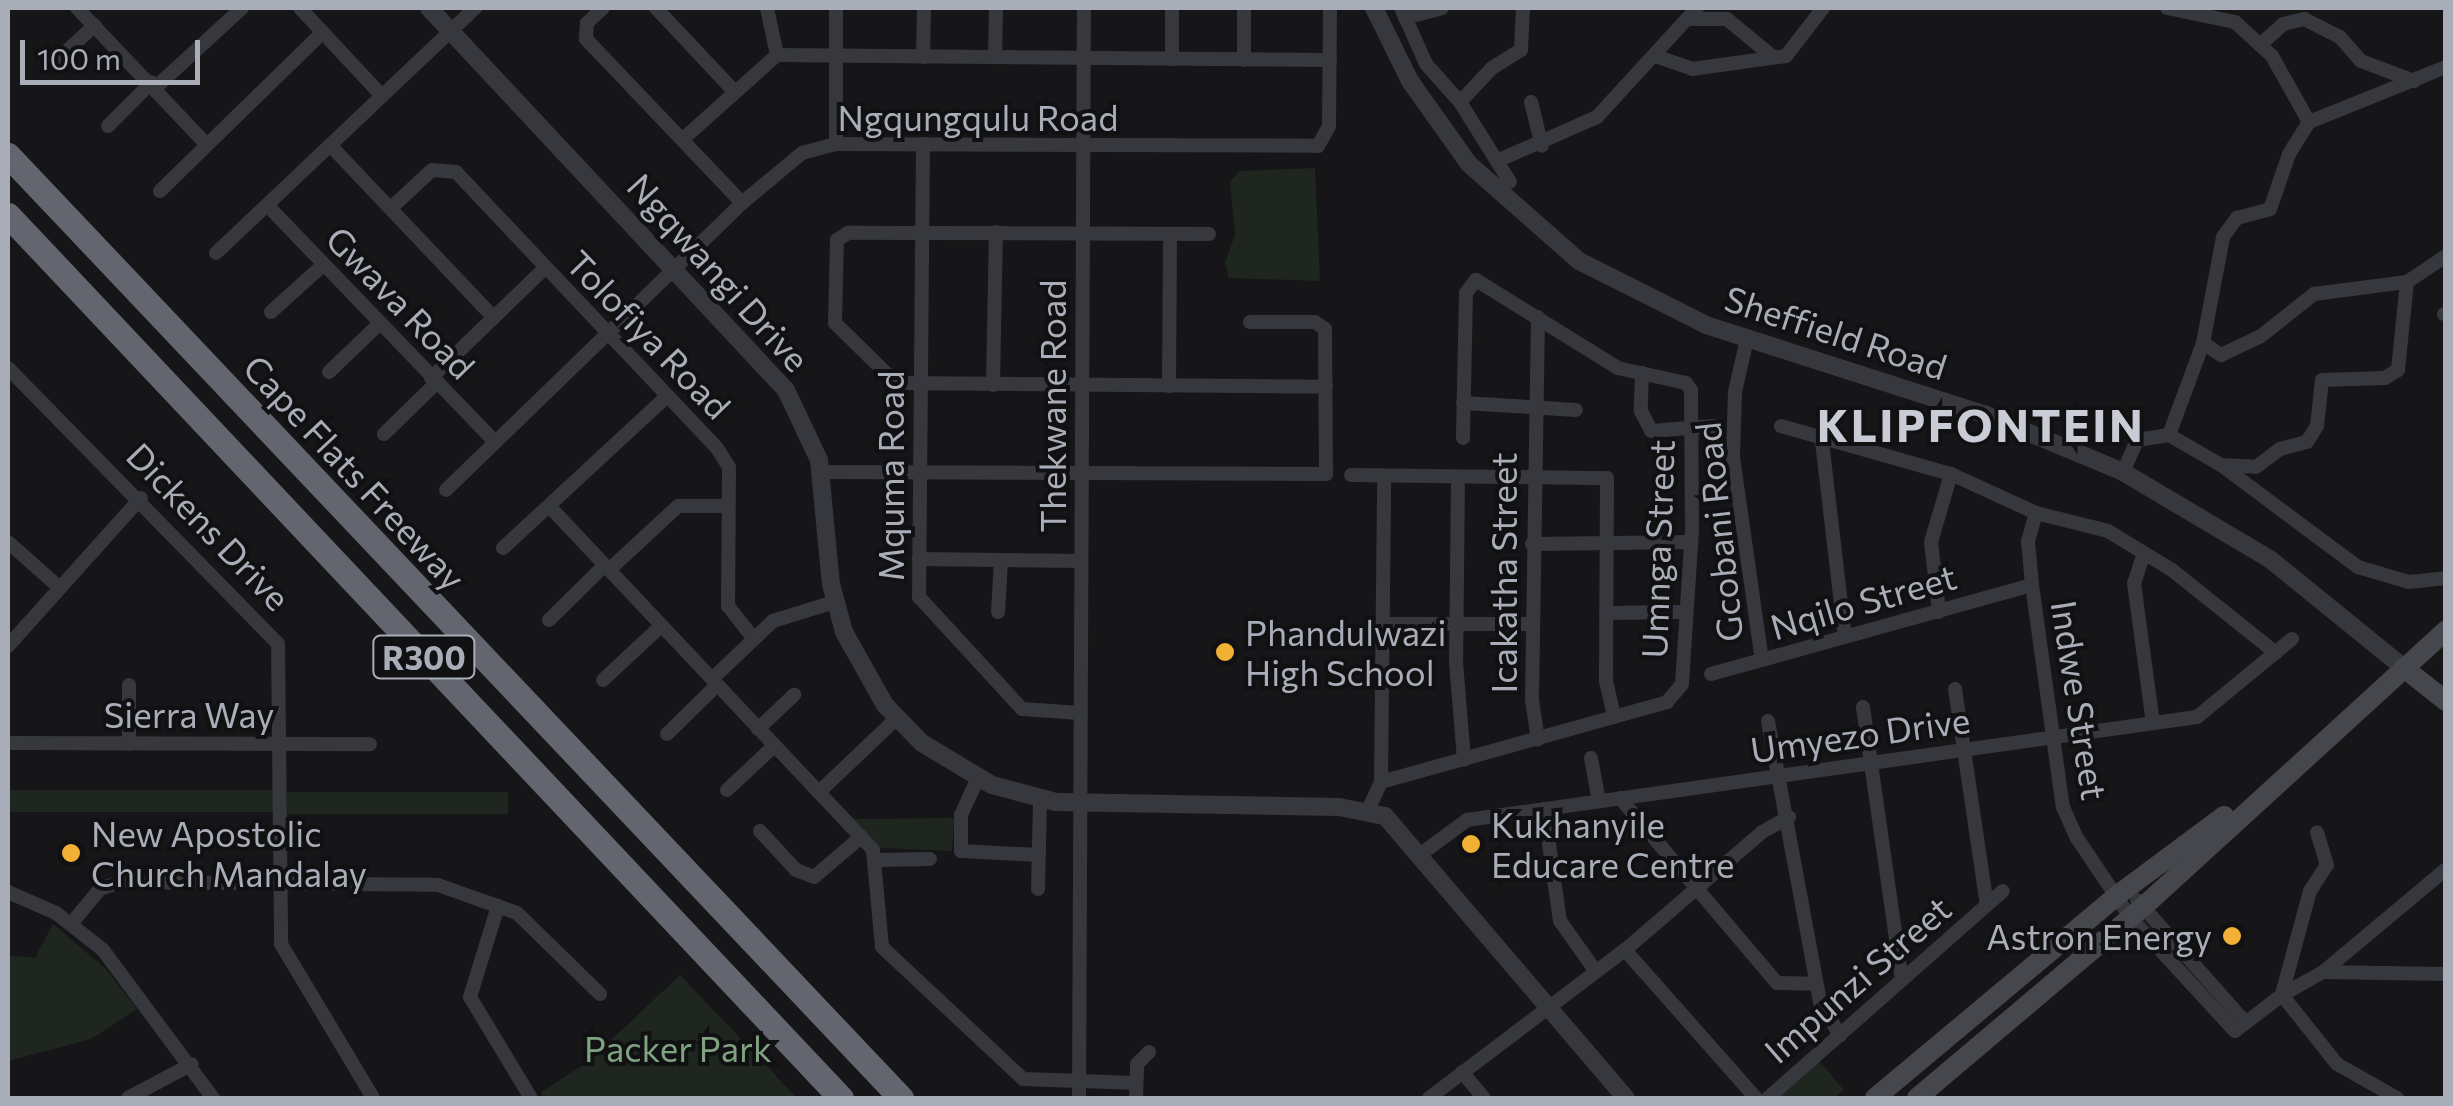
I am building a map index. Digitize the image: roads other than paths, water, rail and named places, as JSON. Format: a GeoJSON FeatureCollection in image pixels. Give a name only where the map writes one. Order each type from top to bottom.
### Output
{"type":"FeatureCollection","features":[{"type":"Feature","properties":{"kind":"highway","name":"Cape Flats Freeway"},"geometry":{"type":"LineString","coordinates":[[8,155],[900,1098]]}},
{"type":"Feature","properties":{"kind":"highway","name":"R300"},"geometry":{"type":"LineString","coordinates":[[8,215],[841,1098]]}},
{"type":"Feature","properties":{"kind":"main road"},"geometry":{"type":"LineString","coordinates":[[1917,1098],[2136,912],[2445,630]]}},
{"type":"Feature","properties":{"kind":"main road"},"geometry":{"type":"LineString","coordinates":[[2404,668],[2446,701]]}},
{"type":"Feature","properties":{"kind":"main road"},"geometry":{"type":"LineString","coordinates":[[1875,1098],[2117,890],[2287,772]]}},
{"type":"Feature","properties":{"kind":"street"},"geometry":{"type":"LineString","coordinates":[[77,8],[154,84],[205,143]]}},
{"type":"Feature","properties":{"kind":"street"},"geometry":{"type":"LineString","coordinates":[[108,126],[242,8]]}},
{"type":"Feature","properties":{"kind":"street"},"geometry":{"type":"LineString","coordinates":[[300,8],[382,96]]}},
{"type":"Feature","properties":{"kind":"street","name":"Ngqwangi Drive"},"geometry":{"type":"LineString","coordinates":[[429,8],[786,390],[821,472],[834,602],[851,648],[898,718],[978,778],[1040,800],[1079,806],[1368,810]]}},
{"type":"Feature","properties":{"kind":"street"},"geometry":{"type":"LineString","coordinates":[[216,253],[475,8]]}},
{"type":"Feature","properties":{"kind":"street"},"geometry":{"type":"LineString","coordinates":[[603,8],[587,23],[586,39],[742,203]]}},
{"type":"Feature","properties":{"kind":"street"},"geometry":{"type":"LineString","coordinates":[[656,8],[734,91]]}},
{"type":"Feature","properties":{"kind":"street"},"geometry":{"type":"LineString","coordinates":[[767,8],[777,55]]}},
{"type":"Feature","properties":{"kind":"street"},"geometry":{"type":"LineString","coordinates":[[836,8],[836,144]]}},
{"type":"Feature","properties":{"kind":"street"},"geometry":{"type":"LineString","coordinates":[[923,57],[924,8]]}},
{"type":"Feature","properties":{"kind":"street"},"geometry":{"type":"LineString","coordinates":[[995,57],[996,8]]}},
{"type":"Feature","properties":{"kind":"street","name":"Thekwane Road"},"geometry":{"type":"LineString","coordinates":[[1077,1091],[1084,8]]}},
{"type":"Feature","properties":{"kind":"street"},"geometry":{"type":"LineString","coordinates":[[1172,8],[1172,59]]}},
{"type":"Feature","properties":{"kind":"street"},"geometry":{"type":"LineString","coordinates":[[1244,8],[1244,60]]}},
{"type":"Feature","properties":{"kind":"street"},"geometry":{"type":"LineString","coordinates":[[683,139],[777,55],[1330,60],[1330,8]]}},
{"type":"Feature","properties":{"kind":"street","name":"Sheffield Road"},"geometry":{"type":"LineString","coordinates":[[1374,8],[1426,108],[1517,213],[1615,284],[1747,338],[1984,414],[2123,472],[2270,560],[2404,668]]}},
{"type":"Feature","properties":{"kind":"street"},"geometry":{"type":"LineString","coordinates":[[1442,8],[1403,13],[1426,64],[1460,102],[1510,182]]}},
{"type":"Feature","properties":{"kind":"street"},"geometry":{"type":"LineString","coordinates":[[1460,102],[1492,68],[1521,50],[1522,8]]}},
{"type":"Feature","properties":{"kind":"street"},"geometry":{"type":"LineString","coordinates":[[1715,8],[1773,57]]}},
{"type":"Feature","properties":{"kind":"street"},"geometry":{"type":"LineString","coordinates":[[1655,56],[1692,69],[1773,57],[1794,47],[1822,8]]}},
{"type":"Feature","properties":{"kind":"street"},"geometry":{"type":"LineString","coordinates":[[2167,8],[2226,16],[2260,45],[2308,122]]}},
{"type":"Feature","properties":{"kind":"street"},"geometry":{"type":"LineString","coordinates":[[1499,160],[1542,146],[1598,118],[1692,13],[1726,20]]}},
{"type":"Feature","properties":{"kind":"street"},"geometry":{"type":"LineString","coordinates":[[2260,45],[2283,24],[2304,19],[2340,37],[2361,60],[2414,81]]}},
{"type":"Feature","properties":{"kind":"street"},"geometry":{"type":"LineString","coordinates":[[55,62],[95,26]]}},
{"type":"Feature","properties":{"kind":"street"},"geometry":{"type":"LineString","coordinates":[[160,192],[205,143],[322,32]]}},
{"type":"Feature","properties":{"kind":"street","name":"Ngqungqulu Road"},"geometry":{"type":"LineString","coordinates":[[446,490],[493,440],[788,162],[836,144],[1313,147],[1326,142],[1330,60]]}},
{"type":"Feature","properties":{"kind":"street"},"geometry":{"type":"LineString","coordinates":[[2170,435],[2202,343],[2223,237],[2237,218],[2272,207],[2288,154],[2308,122],[2446,67]]}},
{"type":"Feature","properties":{"kind":"street"},"geometry":{"type":"LineString","coordinates":[[1531,102],[1542,146]]}},
{"type":"Feature","properties":{"kind":"street","name":"Mquma Road"},"geometry":{"type":"LineString","coordinates":[[923,144],[920,559],[924,609],[1020,707],[1080,713]]}},
{"type":"Feature","properties":{"kind":"street"},"geometry":{"type":"LineString","coordinates":[[330,145],[494,318]]}},
{"type":"Feature","properties":{"kind":"street","name":"Tolofiya Road"},"geometry":{"type":"LineString","coordinates":[[391,208],[432,170],[450,168],[726,461],[727,598],[754,638]]}},
{"type":"Feature","properties":{"kind":"street","name":"Gwava Road"},"geometry":{"type":"LineString","coordinates":[[267,205],[493,440]]}},
{"type":"Feature","properties":{"kind":"street"},"geometry":{"type":"LineString","coordinates":[[1209,234],[922,232],[840,236],[835,317],[840,333],[885,378],[921,385],[1326,387]]}},
{"type":"Feature","properties":{"kind":"street"},"geometry":{"type":"LineString","coordinates":[[993,385],[996,232]]}},
{"type":"Feature","properties":{"kind":"street"},"geometry":{"type":"LineString","coordinates":[[1169,386],[1170,234]]}},
{"type":"Feature","properties":{"kind":"street"},"geometry":{"type":"LineString","coordinates":[[2202,343],[2221,354],[2261,336],[2296,303],[2321,291],[2407,282],[2445,256]]}},
{"type":"Feature","properties":{"kind":"street"},"geometry":{"type":"LineString","coordinates":[[272,312],[323,264]]}},
{"type":"Feature","properties":{"kind":"street"},"geometry":{"type":"LineString","coordinates":[[384,434],[545,268]]}},
{"type":"Feature","properties":{"kind":"street"},"geometry":{"type":"LineString","coordinates":[[2221,466],[2262,467],[2280,449],[2313,437],[2318,390],[2326,378],[2394,374],[2407,282]]}},
{"type":"Feature","properties":{"kind":"street"},"geometry":{"type":"LineString","coordinates":[[1462,438],[1468,283],[1491,286],[1618,368],[1642,373],[1645,426],[1692,432],[1714,426]]}},
{"type":"Feature","properties":{"kind":"street","name":"Icakatha Street"},"geometry":{"type":"LineString","coordinates":[[1538,318],[1532,478],[1532,624],[1538,740]]}},
{"type":"Feature","properties":{"kind":"street"},"geometry":{"type":"LineString","coordinates":[[821,472],[1326,474],[1326,333],[1321,325],[1250,322]]}},
{"type":"Feature","properties":{"kind":"street"},"geometry":{"type":"LineString","coordinates":[[328,372],[378,324]]}},
{"type":"Feature","properties":{"kind":"street","name":"Gcobani Road"},"geometry":{"type":"LineString","coordinates":[[1747,338],[1736,392],[1734,457],[1762,660]]}},
{"type":"Feature","properties":{"kind":"street","name":"Dickens Drive"},"geometry":{"type":"LineString","coordinates":[[8,368],[274,636],[282,665],[282,952],[373,1098]]}},
{"type":"Feature","properties":{"kind":"street","name":"Umnga Street"},"geometry":{"type":"LineString","coordinates":[[1381,782],[1538,740],[1677,694],[1691,542],[1692,432],[1686,383],[1642,373]]}},
{"type":"Feature","properties":{"kind":"street"},"geometry":{"type":"LineString","coordinates":[[503,548],[667,396]]}},
{"type":"Feature","properties":{"kind":"street"},"geometry":{"type":"LineString","coordinates":[[1463,403],[1533,406]]}},
{"type":"Feature","properties":{"kind":"street","name":"Icakatha Street"},"geometry":{"type":"LineString","coordinates":[[1533,406],[1576,410]]}},
{"type":"Feature","properties":{"kind":"street"},"geometry":{"type":"LineString","coordinates":[[1781,426],[1822,442],[1952,474],[2036,512],[2094,525],[2144,552],[2276,653]]}},
{"type":"Feature","properties":{"kind":"street"},"geometry":{"type":"LineString","coordinates":[[2123,472],[2137,440],[2170,435],[2221,466],[2358,568],[2409,582],[2446,578]]}},
{"type":"Feature","properties":{"kind":"street"},"geometry":{"type":"LineString","coordinates":[[1822,442],[1845,638]]}},
{"type":"Feature","properties":{"kind":"street"},"geometry":{"type":"LineString","coordinates":[[1938,612],[1931,542],[1952,474]]}},
{"type":"Feature","properties":{"kind":"street"},"geometry":{"type":"LineString","coordinates":[[1351,475],[1607,478],[1606,682],[1614,717]]}},
{"type":"Feature","properties":{"kind":"street"},"geometry":{"type":"LineString","coordinates":[[1384,477],[1381,782],[1368,810],[1386,816],[1421,854],[1626,1098]]}},
{"type":"Feature","properties":{"kind":"street"},"geometry":{"type":"LineString","coordinates":[[1458,478],[1457,730],[1464,760]]}},
{"type":"Feature","properties":{"kind":"street"},"geometry":{"type":"LineString","coordinates":[[8,646],[141,498]]}},
{"type":"Feature","properties":{"kind":"street"},"geometry":{"type":"LineString","coordinates":[[549,620],[678,506],[728,506]]}},
{"type":"Feature","properties":{"kind":"street"},"geometry":{"type":"LineString","coordinates":[[550,507],[860,837],[878,860],[882,946],[1018,1076],[1077,1091],[1136,1091],[1139,1060],[1149,1052]]}},
{"type":"Feature","properties":{"kind":"street","name":"Indwe Street"},"geometry":{"type":"LineString","coordinates":[[2036,512],[2028,541],[2032,585],[2066,816],[2117,890],[2239,1026],[2282,995]]}},
{"type":"Feature","properties":{"kind":"street"},"geometry":{"type":"LineString","coordinates":[[8,542],[60,588]]}},
{"type":"Feature","properties":{"kind":"street"},"geometry":{"type":"LineString","coordinates":[[1532,544],[1691,542]]}},
{"type":"Feature","properties":{"kind":"street"},"geometry":{"type":"LineString","coordinates":[[2144,552],[2134,583],[2153,723]]}},
{"type":"Feature","properties":{"kind":"street"},"geometry":{"type":"LineString","coordinates":[[920,559],[1081,561]]}},
{"type":"Feature","properties":{"kind":"street"},"geometry":{"type":"LineString","coordinates":[[998,612],[1001,560]]}},
{"type":"Feature","properties":{"kind":"street","name":"Nqilo Street"},"geometry":{"type":"LineString","coordinates":[[1711,674],[2032,585]]}},
{"type":"Feature","properties":{"kind":"street"},"geometry":{"type":"LineString","coordinates":[[667,734],[754,638],[782,617],[834,602]]}},
{"type":"Feature","properties":{"kind":"street"},"geometry":{"type":"LineString","coordinates":[[1606,614],[1686,612]]}},
{"type":"Feature","properties":{"kind":"street"},"geometry":{"type":"LineString","coordinates":[[1383,624],[1532,624]]}},
{"type":"Feature","properties":{"kind":"street"},"geometry":{"type":"LineString","coordinates":[[603,680],[661,626]]}},
{"type":"Feature","properties":{"kind":"street","name":"Umyezo Drive"},"geometry":{"type":"LineString","coordinates":[[1421,854],[1459,823],[2204,714],[2292,639]]}},
{"type":"Feature","properties":{"kind":"street"},"geometry":{"type":"LineString","coordinates":[[129,685],[129,744]]}},
{"type":"Feature","properties":{"kind":"street","name":"Impunzi Street"},"geometry":{"type":"LineString","coordinates":[[1955,690],[1987,905]]}},
{"type":"Feature","properties":{"kind":"street"},"geometry":{"type":"LineString","coordinates":[[758,728],[794,695]]}},
{"type":"Feature","properties":{"kind":"street"},"geometry":{"type":"LineString","coordinates":[[1863,707],[1902,980]]}},
{"type":"Feature","properties":{"kind":"street"},"geometry":{"type":"LineString","coordinates":[[820,792],[898,718]]}},
{"type":"Feature","properties":{"kind":"street"},"geometry":{"type":"LineString","coordinates":[[1768,722],[1782,775],[1816,984],[1840,1035]]}},
{"type":"Feature","properties":{"kind":"street","name":"Sierra Way"},"geometry":{"type":"LineString","coordinates":[[8,743],[370,744]]}},
{"type":"Feature","properties":{"kind":"street"},"geometry":{"type":"LineString","coordinates":[[727,790],[774,746]]}},
{"type":"Feature","properties":{"kind":"street"},"geometry":{"type":"LineString","coordinates":[[1592,758],[1599,801]]}},
{"type":"Feature","properties":{"kind":"street"},"geometry":{"type":"LineString","coordinates":[[978,778],[962,814],[960,848],[969,854],[1038,855]]}},
{"type":"Feature","properties":{"kind":"street"},"geometry":{"type":"LineString","coordinates":[[1620,798],[1777,982],[1816,984]]}},
{"type":"Feature","properties":{"kind":"street"},"geometry":{"type":"LineString","coordinates":[[1038,889],[1040,800]]}},
{"type":"Feature","properties":{"kind":"street"},"geometry":{"type":"LineString","coordinates":[[1544,809],[1560,921],[1595,970]]}},
{"type":"Feature","properties":{"kind":"street"},"geometry":{"type":"LineString","coordinates":[[1429,1098],[1624,950],[1762,832],[1789,818]]}},
{"type":"Feature","properties":{"kind":"street"},"geometry":{"type":"LineString","coordinates":[[760,830],[796,870],[814,877],[860,837]]}},
{"type":"Feature","properties":{"kind":"street"},"geometry":{"type":"LineString","coordinates":[[2282,995],[2310,891],[2326,868],[2317,832]]}},
{"type":"Feature","properties":{"kind":"street"},"geometry":{"type":"LineString","coordinates":[[878,860],[930,858]]}},
{"type":"Feature","properties":{"kind":"street"},"geometry":{"type":"LineString","coordinates":[[2282,995],[2323,972],[2446,869]]}},
{"type":"Feature","properties":{"kind":"street"},"geometry":{"type":"LineString","coordinates":[[71,924],[112,884],[438,885],[528,920],[600,994]]}},
{"type":"Feature","properties":{"kind":"street","name":"Impunzi Street"},"geometry":{"type":"LineString","coordinates":[[1768,1098],[2002,891]]}},
{"type":"Feature","properties":{"kind":"street"},"geometry":{"type":"LineString","coordinates":[[8,892],[71,924],[126,974],[213,1098]]}},
{"type":"Feature","properties":{"kind":"street"},"geometry":{"type":"LineString","coordinates":[[498,906],[470,997],[532,1098]]}},
{"type":"Feature","properties":{"kind":"street"},"geometry":{"type":"LineString","coordinates":[[1624,950],[1756,1098]]}},
{"type":"Feature","properties":{"kind":"street"},"geometry":{"type":"LineString","coordinates":[[2323,972],[2446,974]]}},
{"type":"Feature","properties":{"kind":"street"},"geometry":{"type":"LineString","coordinates":[[2282,995],[2337,1064],[2397,1098]]}},
{"type":"Feature","properties":{"kind":"street"},"geometry":{"type":"LineString","coordinates":[[128,1098],[192,1064]]}},
{"type":"Feature","properties":{"kind":"street"},"geometry":{"type":"LineString","coordinates":[[1462,1072],[1484,1098]]}},
{"type":"Feature","properties":{"kind":"place","name":"Phandulwazi High School"},"geometry":{"type":"Point","coordinates":[1225,652]}},
{"type":"Feature","properties":{"kind":"place","name":"Kukhanyile Educare Centre"},"geometry":{"type":"Point","coordinates":[1471,844]}},
{"type":"Feature","properties":{"kind":"place","name":"New Apostolic Church Mandalay"},"geometry":{"type":"Point","coordinates":[71,853]}},
{"type":"Feature","properties":{"kind":"place","name":"Astron Energy"},"geometry":{"type":"Point","coordinates":[2232,936]}},
{"type":"Feature","properties":{"kind":"district","name":"KLIPFONTEIN"},"geometry":{"type":"Point","coordinates":[1981,424]}},
{"type":"Feature","properties":{"kind":"park label","name":"Packer Park"},"geometry":{"type":"Point","coordinates":[678,1048]}}]}
